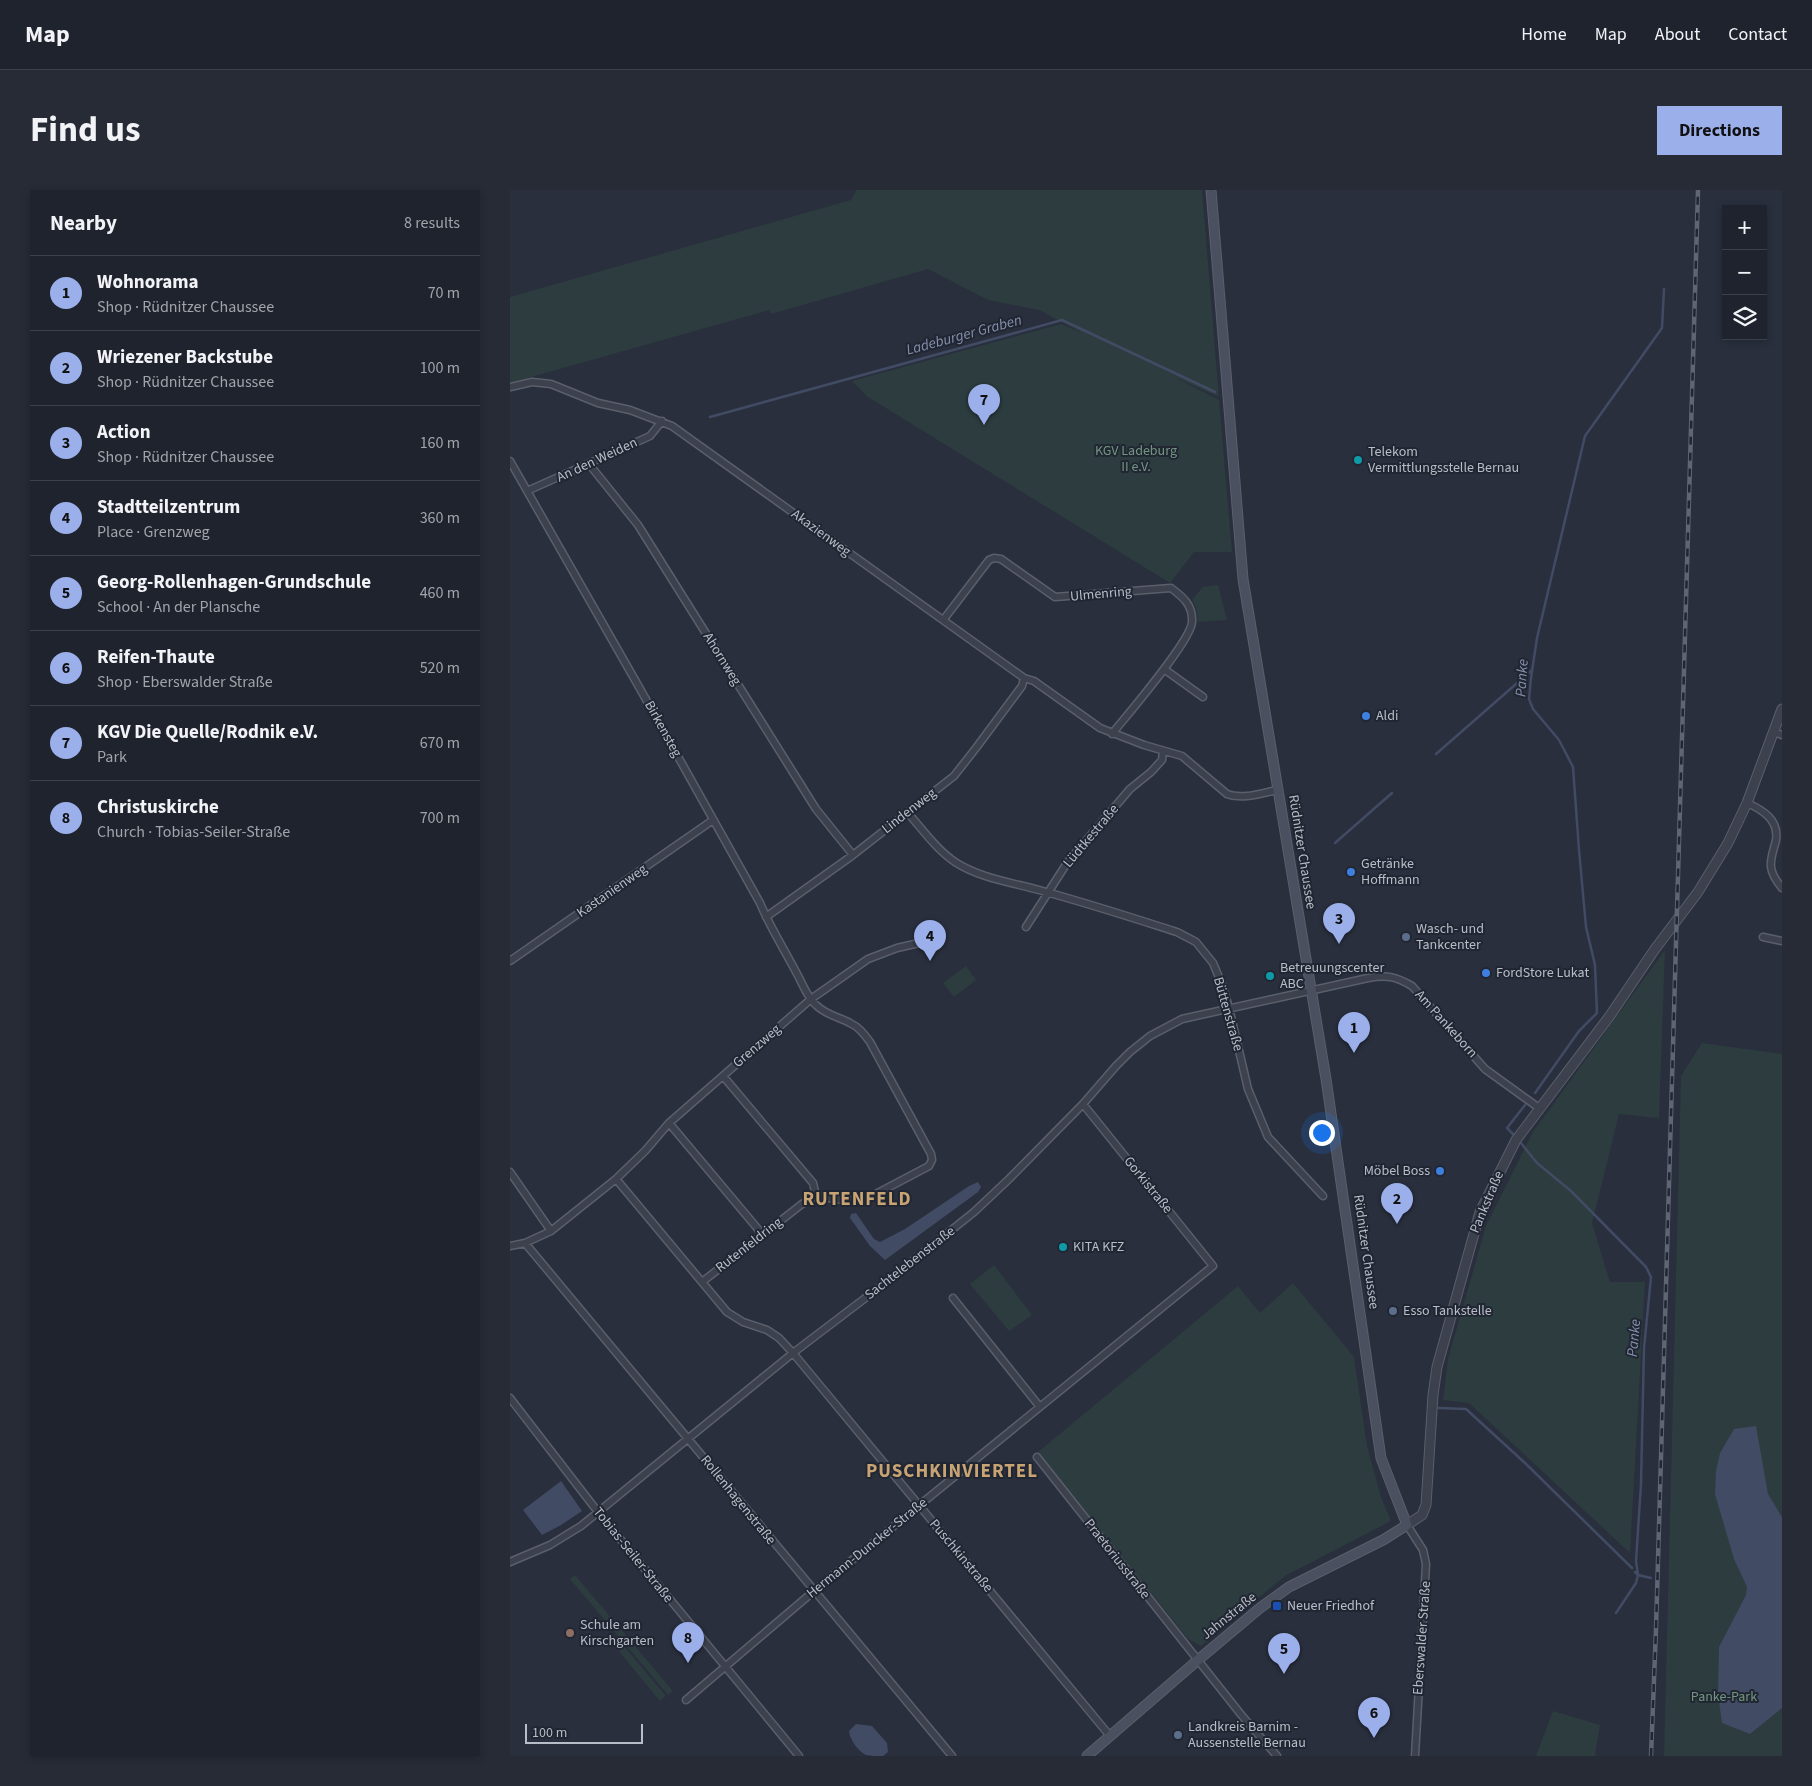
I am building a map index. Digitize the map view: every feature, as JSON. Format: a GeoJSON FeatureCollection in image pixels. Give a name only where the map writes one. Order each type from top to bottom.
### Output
{"type":"FeatureCollection","features":[{"type":"Feature","properties":{"kind":"main road","name":"Rüdnitzer Chaussee"},"geometry":{"type":"LineString","coordinates":[[1211,190],[1243,579],[1312,990],[1381,1458],[1407,1525]]}},
{"type":"Feature","properties":{"kind":"main road","name":"Jahnstraße"},"geometry":{"type":"LineString","coordinates":[[1087,1756],[1260,1608],[1289,1587],[1383,1540],[1407,1525]]}},
{"type":"Feature","properties":{"kind":"street","name":"Akazienweg"},"geometry":{"type":"LineString","coordinates":[[510,388],[532,382],[551,384],[598,403],[630,410],[672,426],[1024,678],[1034,681],[1100,728],[1112,734],[1182,756],[1227,794],[1232,796],[1277,790]]}},
{"type":"Feature","properties":{"kind":"street","name":"An den Weiden"},"geometry":{"type":"LineString","coordinates":[[527,491],[650,436],[662,421]]}},
{"type":"Feature","properties":{"kind":"street","name":"Birkensteg"},"geometry":{"type":"LineString","coordinates":[[510,461],[760,903],[766,918],[797,973],[804,992],[811,999]]}},
{"type":"Feature","properties":{"kind":"street","name":"Ahornweg"},"geometry":{"type":"LineString","coordinates":[[589,464],[638,525],[812,802],[833,832],[853,855]]}},
{"type":"Feature","properties":{"kind":"street","name":"Ulmenring"},"geometry":{"type":"LineString","coordinates":[[944,619],[989,560],[994,558],[1001,559],[1055,597],[1171,588],[1187,601],[1192,620],[1191,631],[1164,669],[1112,734]]}},
{"type":"Feature","properties":{"kind":"street"},"geometry":{"type":"LineString","coordinates":[[1164,669],[1203,697]]}},
{"type":"Feature","properties":{"kind":"street","name":"Lindenweg"},"geometry":{"type":"LineString","coordinates":[[766,918],[853,855],[954,776],[1022,686],[1024,678]]}},
{"type":"Feature","properties":{"kind":"street","name":"Pankstraße"},"geometry":{"type":"LineString","coordinates":[[1407,1525],[1422,1515],[1426,1505],[1433,1395],[1437,1368],[1472,1235],[1480,1212],[1516,1140],[1609,1017],[1655,949],[1677,922],[1728,843],[1778,734],[1782,709]]}},
{"type":"Feature","properties":{"kind":"street","name":"Lüdtkestraße"},"geometry":{"type":"LineString","coordinates":[[1026,928],[1067,863],[1130,790],[1162,760],[1163,751]]}},
{"type":"Feature","properties":{"kind":"street"},"geometry":{"type":"LineString","coordinates":[[1747,803],[1761,809],[1770,816],[1774,825],[1776,838],[1771,868],[1782,888]]}},
{"type":"Feature","properties":{"kind":"street","name":"Büttenstraße"},"geometry":{"type":"LineString","coordinates":[[908,813],[953,861],[965,868],[986,876],[1048,892],[1177,932],[1196,942],[1213,963],[1223,987],[1248,1089],[1268,1137],[1323,1196]]}},
{"type":"Feature","properties":{"kind":"street","name":"Kastanienweg"},"geometry":{"type":"LineString","coordinates":[[510,961],[713,820]]}},
{"type":"Feature","properties":{"kind":"street"},"geometry":{"type":"LineString","coordinates":[[1763,937],[1782,941]]}},
{"type":"Feature","properties":{"kind":"street","name":"Grenzweg"},"geometry":{"type":"LineString","coordinates":[[525,1243],[551,1231],[616,1179],[645,1151],[669,1123],[811,999],[868,959],[897,948],[919,943]]}},
{"type":"Feature","properties":{"kind":"street","name":"Am Pankeborn"},"geometry":{"type":"LineString","coordinates":[[1312,990],[1382,975],[1397,977],[1412,986],[1485,1069],[1539,1108]]}},
{"type":"Feature","properties":{"kind":"street","name":"Sachtelebenstraße"},"geometry":{"type":"LineString","coordinates":[[510,1562],[563,1538],[598,1512],[793,1353],[974,1212],[1010,1179],[1083,1104],[1130,1052],[1150,1036],[1182,1018],[1312,990]]}},
{"type":"Feature","properties":{"kind":"street"},"geometry":{"type":"LineString","coordinates":[[723,1076],[813,1183],[816,1196],[857,1200],[872,1196],[929,1166],[932,1154],[870,1042],[862,1031],[852,1024],[824,1012],[811,999]]}},
{"type":"Feature","properties":{"kind":"street","name":"Gorkistraße"},"geometry":{"type":"LineString","coordinates":[[1083,1104],[1213,1266]]}},
{"type":"Feature","properties":{"kind":"street"},"geometry":{"type":"LineString","coordinates":[[669,1123],[764,1235]]}},
{"type":"Feature","properties":{"kind":"street"},"geometry":{"type":"LineString","coordinates":[[510,1172],[551,1231]]}},
{"type":"Feature","properties":{"kind":"street"},"geometry":{"type":"LineString","coordinates":[[616,1179],[702,1282]]}},
{"type":"Feature","properties":{"kind":"street","name":"Rutenfeldring"},"geometry":{"type":"LineString","coordinates":[[793,1353],[767,1330],[743,1322],[727,1312],[702,1282],[802,1204],[816,1196]]}},
{"type":"Feature","properties":{"kind":"street"},"geometry":{"type":"LineString","coordinates":[[510,1246],[525,1243]]}},
{"type":"Feature","properties":{"kind":"street","name":"Rollenhagenstraße"},"geometry":{"type":"LineString","coordinates":[[525,1243],[952,1756]]}},
{"type":"Feature","properties":{"kind":"street","name":"Hermann-Duncker-Straße"},"geometry":{"type":"LineString","coordinates":[[686,1700],[814,1592],[1213,1266]]}},
{"type":"Feature","properties":{"kind":"street"},"geometry":{"type":"LineString","coordinates":[[953,1298],[1040,1408]]}},
{"type":"Feature","properties":{"kind":"street","name":"Puschkinstraße"},"geometry":{"type":"LineString","coordinates":[[793,1353],[1110,1736]]}},
{"type":"Feature","properties":{"kind":"street","name":"Tobias-Seiler-Straße"},"geometry":{"type":"LineString","coordinates":[[510,1398],[598,1512],[799,1756]]}},
{"type":"Feature","properties":{"kind":"street","name":"Praetoriusstraße"},"geometry":{"type":"LineString","coordinates":[[1037,1457],[1243,1717],[1277,1756]]}},
{"type":"Feature","properties":{"kind":"street","name":"Eberswalder Straße"},"geometry":{"type":"LineString","coordinates":[[1407,1525],[1423,1550],[1426,1564],[1415,1756]]}},
{"type":"Feature","properties":{"kind":"green space","name":"KGV Ladeburg II e.V."},"geometry":{"type":"Polygon","coordinates":[[[857,190],[1202,190],[1219,397],[1174,377],[1219,400],[1232,552],[1194,552],[1170,583],[868,397],[852,381],[1061,324],[1082,333],[1039,310],[988,300],[928,269],[771,314],[769,310],[510,383],[510,297],[851,200],[857,190]]]}},
{"type":"Feature","properties":{"kind":"green space"},"geometry":{"type":"Polygon","coordinates":[[[1218,585],[1227,620],[1198,622],[1196,607],[1192,600],[1203,587],[1218,585]]]}},
{"type":"Feature","properties":{"kind":"green space"},"geometry":{"type":"Polygon","coordinates":[[[1665,950],[1659,1118],[1619,1114],[1592,1223],[1610,1282],[1645,1282],[1630,1553],[1469,1403],[1443,1400],[1448,1359],[1486,1226],[1533,1132],[1665,950]]]}},
{"type":"Feature","properties":{"kind":"green space"},"geometry":{"type":"Polygon","coordinates":[[[966,966],[976,980],[954,997],[943,983],[966,966]]]}},
{"type":"Feature","properties":{"kind":"green space","name":"Panke-Park"},"geometry":{"type":"Polygon","coordinates":[[[1702,1043],[1782,1054],[1782,1756],[1664,1756],[1681,1076],[1702,1043]]]}},
{"type":"Feature","properties":{"kind":"green space"},"geometry":{"type":"Polygon","coordinates":[[[994,1265],[1032,1315],[1009,1331],[970,1284],[994,1265]]]}},
{"type":"Feature","properties":{"kind":"green space"},"geometry":{"type":"Polygon","coordinates":[[[1293,1283],[1354,1357],[1367,1446],[1381,1497],[1391,1521],[1285,1576],[1201,1646],[1188,1639],[1038,1452],[1238,1286],[1260,1313],[1293,1283]]]}},
{"type":"Feature","properties":{"kind":"green space"},"geometry":{"type":"Polygon","coordinates":[[[575,1575],[673,1691],[668,1695],[570,1579],[575,1575]]]}},
{"type":"Feature","properties":{"kind":"green space"},"geometry":{"type":"Polygon","coordinates":[[[618,1639],[666,1696],[660,1701],[612,1643],[618,1639]]]}},
{"type":"Feature","properties":{"kind":"green space"},"geometry":{"type":"Polygon","coordinates":[[[1553,1711],[1600,1725],[1595,1756],[1536,1756],[1553,1711]]]}},
{"type":"Feature","properties":{"kind":"water"},"geometry":{"type":"Polygon","coordinates":[[[978,1182],[981,1187],[978,1192],[885,1260],[870,1246],[850,1218],[851,1214],[856,1213],[874,1239],[880,1242],[905,1229],[969,1186],[978,1182]]]}},
{"type":"Feature","properties":{"kind":"water"},"geometry":{"type":"Polygon","coordinates":[[[1756,1426],[1768,1494],[1782,1517],[1782,1708],[1750,1734],[1722,1723],[1718,1695],[1719,1647],[1746,1595],[1747,1587],[1734,1559],[1715,1494],[1716,1471],[1720,1453],[1734,1429],[1756,1426]]]}},
{"type":"Feature","properties":{"kind":"water"},"geometry":{"type":"Polygon","coordinates":[[[561,1481],[582,1511],[542,1535],[523,1510],[561,1481]]]}},
{"type":"Feature","properties":{"kind":"water"},"geometry":{"type":"Polygon","coordinates":[[[856,1724],[872,1726],[887,1743],[888,1752],[883,1756],[874,1756],[866,1755],[860,1751],[849,1731],[856,1724]]]}},
{"type":"Feature","properties":{"kind":"waterway","name":"Panke"},"geometry":{"type":"LineString","coordinates":[[1535,1093],[1579,1031],[1597,1013],[1595,965],[1586,927],[1573,767],[1559,740],[1533,709],[1529,699],[1537,638],[1585,436],[1662,328],[1664,289]]}},
{"type":"Feature","properties":{"kind":"waterway","name":"Ladeburger Graben"},"geometry":{"type":"LineString","coordinates":[[710,417],[1062,320],[1215,392]]}},
{"type":"Feature","properties":{"kind":"waterway"},"geometry":{"type":"LineString","coordinates":[[1436,754],[1532,670]]}},
{"type":"Feature","properties":{"kind":"waterway"},"geometry":{"type":"LineString","coordinates":[[1335,843],[1392,793]]}},
{"type":"Feature","properties":{"kind":"waterway","name":"Panke"},"geometry":{"type":"LineString","coordinates":[[1513,1134],[1507,1128],[1525,1105]]}},
{"type":"Feature","properties":{"kind":"waterway","name":"Panke"},"geometry":{"type":"LineString","coordinates":[[1521,1143],[1537,1163],[1571,1191],[1646,1267],[1651,1277],[1644,1348],[1641,1484],[1636,1561],[1638,1575],[1651,1578]]}},
{"type":"Feature","properties":{"kind":"waterway"},"geometry":{"type":"LineString","coordinates":[[1439,1408],[1466,1409],[1525,1463],[1632,1568]]}},
{"type":"Feature","properties":{"kind":"waterway"},"geometry":{"type":"LineString","coordinates":[[1616,1613],[1636,1583],[1638,1575],[1635,1572]]}},
{"type":"Feature","properties":{"kind":"railway"},"geometry":{"type":"LineString","coordinates":[[1651,1756],[1698,190]]}},
{"type":"Feature","properties":{"kind":"place","name":"KGV Die Quelle/Rodnik e.V."},"geometry":{"type":"Point","coordinates":[984,425]}},
{"type":"Feature","properties":{"kind":"place","name":"Telekom Vermittlungsstelle Bernau"},"geometry":{"type":"Point","coordinates":[1358,460]}},
{"type":"Feature","properties":{"kind":"place","name":"Aldi"},"geometry":{"type":"Point","coordinates":[1366,716]}},
{"type":"Feature","properties":{"kind":"place","name":"Getränke Hoffmann"},"geometry":{"type":"Point","coordinates":[1351,872]}},
{"type":"Feature","properties":{"kind":"place","name":"Wasch- und Tankcenter"},"geometry":{"type":"Point","coordinates":[1406,937]}},
{"type":"Feature","properties":{"kind":"place","name":"Action"},"geometry":{"type":"Point","coordinates":[1339,944]}},
{"type":"Feature","properties":{"kind":"place","name":"Stadtteilzentrum"},"geometry":{"type":"Point","coordinates":[930,961]}},
{"type":"Feature","properties":{"kind":"place","name":"FordStore Lukat"},"geometry":{"type":"Point","coordinates":[1486,973]}},
{"type":"Feature","properties":{"kind":"place","name":"Betreuungscenter ABC"},"geometry":{"type":"Point","coordinates":[1270,976]}},
{"type":"Feature","properties":{"kind":"place","name":"Wohnorama"},"geometry":{"type":"Point","coordinates":[1354,1053]}},
{"type":"Feature","properties":{"kind":"place","name":"Möbel Boss"},"geometry":{"type":"Point","coordinates":[1440,1171]}},
{"type":"Feature","properties":{"kind":"place","name":"Wriezener Backstube"},"geometry":{"type":"Point","coordinates":[1397,1224]}},
{"type":"Feature","properties":{"kind":"place","name":"KITA KFZ"},"geometry":{"type":"Point","coordinates":[1063,1247]}},
{"type":"Feature","properties":{"kind":"place","name":"Esso Tankstelle"},"geometry":{"type":"Point","coordinates":[1393,1311]}},
{"type":"Feature","properties":{"kind":"place","name":"Neuer Friedhof"},"geometry":{"type":"Point","coordinates":[1277,1606]}},
{"type":"Feature","properties":{"kind":"place","name":"Schule am Kirschgarten"},"geometry":{"type":"Point","coordinates":[570,1633]}},
{"type":"Feature","properties":{"kind":"place","name":"Christuskirche"},"geometry":{"type":"Point","coordinates":[688,1663]}},
{"type":"Feature","properties":{"kind":"place","name":"Georg-Rollenhagen-Grundschule"},"geometry":{"type":"Point","coordinates":[1284,1674]}},
{"type":"Feature","properties":{"kind":"place","name":"Landkreis Barnim - Aussenstelle Bernau"},"geometry":{"type":"Point","coordinates":[1178,1735]}},
{"type":"Feature","properties":{"kind":"place","name":"Reifen-Thaute"},"geometry":{"type":"Point","coordinates":[1374,1738]}},
{"type":"Feature","properties":{"kind":"district","name":"RUTENFELD"},"geometry":{"type":"Point","coordinates":[857,1199]}},
{"type":"Feature","properties":{"kind":"district","name":"PUSCHKINVIERTEL"},"geometry":{"type":"Point","coordinates":[952,1471]}}]}
